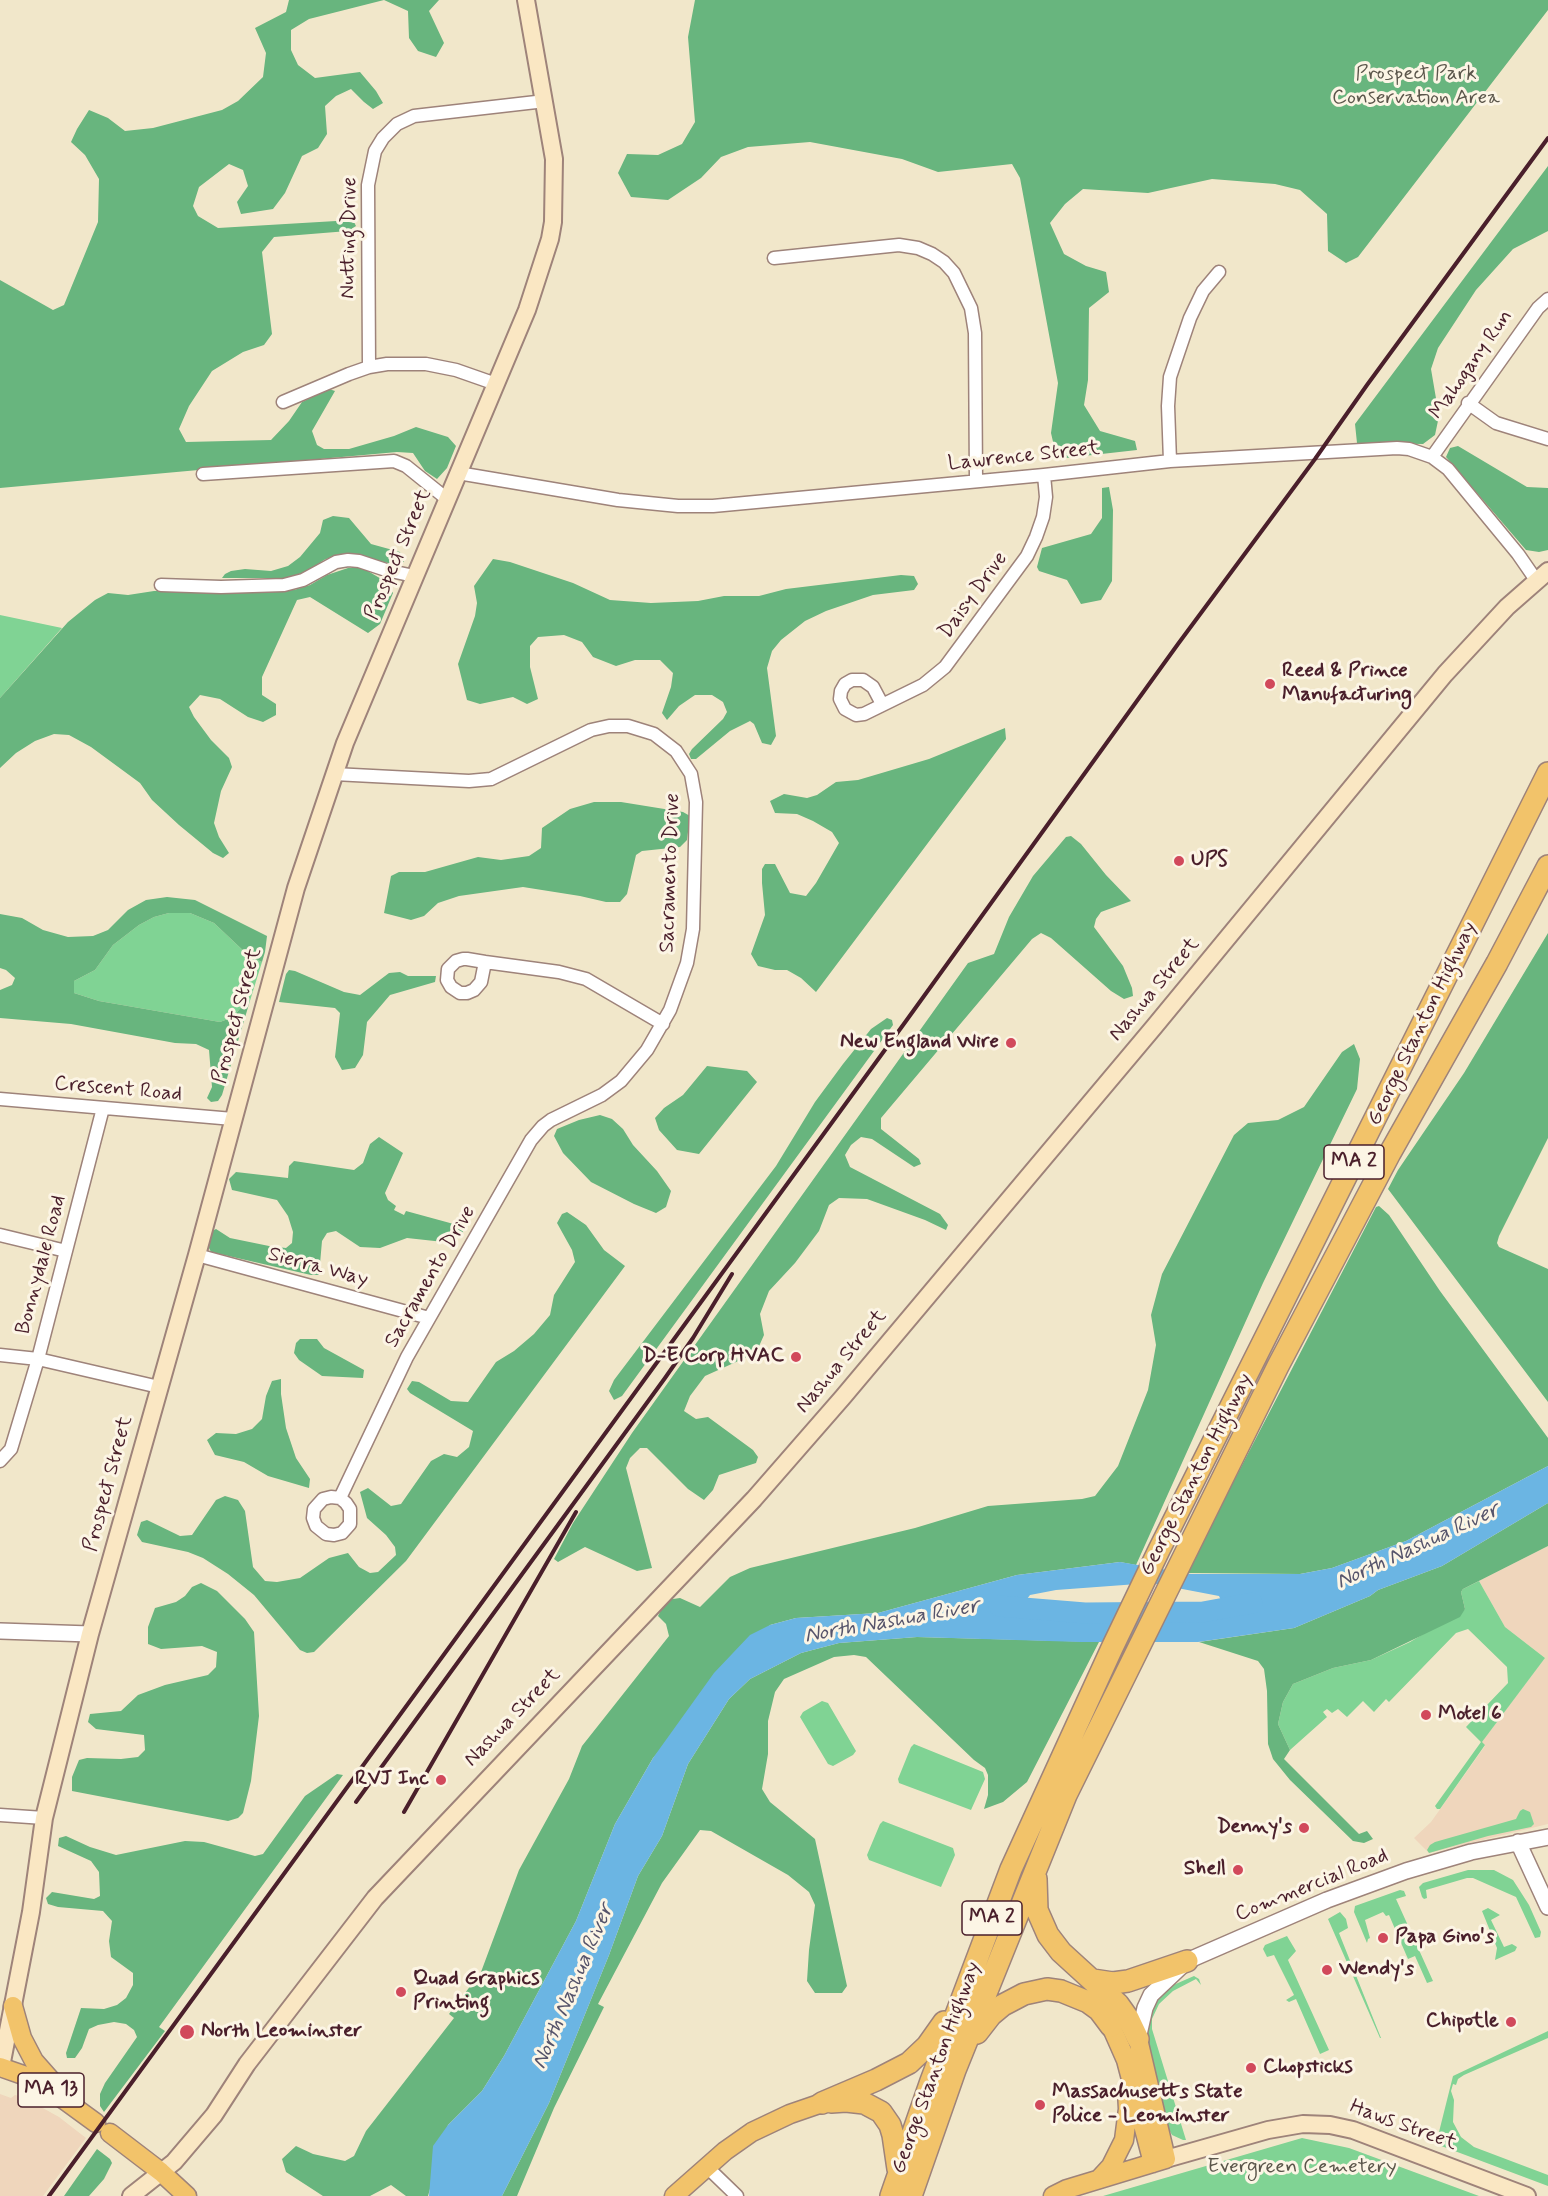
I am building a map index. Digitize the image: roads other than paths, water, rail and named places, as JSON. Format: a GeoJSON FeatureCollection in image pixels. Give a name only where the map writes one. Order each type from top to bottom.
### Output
{"type":"FeatureCollection","features":[{"type":"Feature","properties":{"kind":"highway","name":"George Stanton Highway"},"geometry":{"type":"LineString","coordinates":[[895,2187],[964,1991],[1011,1869],[1112,1648],[1548,773]]}},
{"type":"Feature","properties":{"kind":"highway","name":"George Stanton Highway"},"geometry":{"type":"LineString","coordinates":[[912,2196],[955,2070],[1066,1795],[1182,1556],[1278,1366],[1390,1153],[1497,963],[1548,866]]}},
{"type":"Feature","properties":{"kind":"highway"},"geometry":{"type":"LineString","coordinates":[[1037,1863],[1036,1905],[1042,1925],[1061,1952],[1122,2008],[1138,2039]]}},
{"type":"Feature","properties":{"kind":"highway"},"geometry":{"type":"LineString","coordinates":[[1094,1980],[1120,1982],[1187,1961]]}},
{"type":"Feature","properties":{"kind":"highway"},"geometry":{"type":"LineString","coordinates":[[955,2070],[990,2015],[1012,1999],[1033,1991],[1047,1989],[1061,1991],[1088,2002],[1099,2010],[1111,2026]]}},
{"type":"Feature","properties":{"kind":"highway"},"geometry":{"type":"LineString","coordinates":[[822,2103],[876,2080],[909,2062],[932,2040],[964,1991]]}},
{"type":"Feature","properties":{"kind":"highway"},"geometry":{"type":"LineString","coordinates":[[822,2103],[858,2102],[870,2105],[881,2112],[890,2125],[893,2135],[895,2187]]}},
{"type":"Feature","properties":{"kind":"main road","name":"Prospect Street"},"geometry":{"type":"LineString","coordinates":[[1,2067],[31,1912],[44,1818],[90,1635],[197,1255],[291,907],[334,774],[414,576],[527,310],[545,259],[552,231],[554,159],[526,0]]}},
{"type":"Feature","properties":{"kind":"main road","name":"Nashua Street"},"geometry":{"type":"LineString","coordinates":[[131,2196],[174,2162],[214,2115],[247,2064],[375,1898],[754,1499],[843,1397],[1158,1022],[1445,674],[1507,607],[1542,576]]}},
{"type":"Feature","properties":{"kind":"main road"},"geometry":{"type":"LineString","coordinates":[[13,2006],[22,2038],[34,2061],[72,2104]]}},
{"type":"Feature","properties":{"kind":"main road"},"geometry":{"type":"LineString","coordinates":[[1111,2026],[1126,2060],[1160,2161]]}},
{"type":"Feature","properties":{"kind":"main road"},"geometry":{"type":"LineString","coordinates":[[1138,2039],[1160,2161]]}},
{"type":"Feature","properties":{"kind":"main road"},"geometry":{"type":"LineString","coordinates":[[1098,2180],[1111,2166],[1124,2140],[1128,2109],[1126,2060]]}},
{"type":"Feature","properties":{"kind":"main road","name":"MA 13"},"geometry":{"type":"LineString","coordinates":[[1,2067],[26,2076],[72,2104],[161,2172],[187,2196]]}},
{"type":"Feature","properties":{"kind":"main road"},"geometry":{"type":"LineString","coordinates":[[674,2196],[725,2151],[752,2132],[790,2114],[822,2103]]}},
{"type":"Feature","properties":{"kind":"main road","name":"Haws Street"},"geometry":{"type":"LineString","coordinates":[[1053,2196],[1067,2189],[1268,2130],[1309,2124],[1330,2125],[1353,2130],[1527,2196]]}},
{"type":"Feature","properties":{"kind":"street","name":"Nutting Drive"},"geometry":{"type":"LineString","coordinates":[[369,367],[368,185],[375,151],[383,138],[398,124],[414,116],[545,101]]}},
{"type":"Feature","properties":{"kind":"street"},"geometry":{"type":"LineString","coordinates":[[774,258],[899,246],[918,248],[932,254],[954,273],[970,308],[975,333],[976,481]]}},
{"type":"Feature","properties":{"kind":"street"},"geometry":{"type":"LineString","coordinates":[[1170,461],[1167,406],[1170,377],[1190,318],[1203,291],[1219,272]]}},
{"type":"Feature","properties":{"kind":"street","name":"Mahogany Run"},"geometry":{"type":"LineString","coordinates":[[1432,457],[1538,308],[1548,299]]}},
{"type":"Feature","properties":{"kind":"street"},"geometry":{"type":"LineString","coordinates":[[283,402],[369,367],[404,363],[426,364],[456,370],[496,384]]}},
{"type":"Feature","properties":{"kind":"street"},"geometry":{"type":"LineString","coordinates":[[1468,404],[1496,423],[1548,439]]}},
{"type":"Feature","properties":{"kind":"street","name":"Lawrence Street"},"geometry":{"type":"LineString","coordinates":[[458,473],[573,493],[678,506],[713,506],[1170,461],[1409,449],[1432,457],[1448,469],[1542,576]]}},
{"type":"Feature","properties":{"kind":"street"},"geometry":{"type":"LineString","coordinates":[[203,474],[394,461],[406,466],[447,499]]}},
{"type":"Feature","properties":{"kind":"street","name":"Daisy Drive"},"geometry":{"type":"LineString","coordinates":[[882,704],[923,685],[945,667],[1027,556],[1043,517],[1046,496],[1044,475]]}},
{"type":"Feature","properties":{"kind":"street"},"geometry":{"type":"LineString","coordinates":[[161,585],[221,587],[284,585],[303,580],[336,562],[348,560],[360,561],[414,576]]}},
{"type":"Feature","properties":{"kind":"street","name":"Sacramento Drive"},"geometry":{"type":"LineString","coordinates":[[334,774],[469,781],[491,779],[504,775],[591,730],[609,726],[628,726],[646,730],[669,744],[687,766],[696,802],[693,929],[677,994],[663,1024],[647,1050],[621,1081],[602,1095],[551,1120],[536,1132],[429,1318],[391,1389],[340,1498]]}},
{"type":"Feature","properties":{"kind":"street"},"geometry":{"type":"LineString","coordinates":[[485,962],[559,972],[586,979],[663,1024]]}},
{"type":"Feature","properties":{"kind":"street","name":"Crescent Road"},"geometry":{"type":"LineString","coordinates":[[0,1100],[233,1119]]}},
{"type":"Feature","properties":{"kind":"street","name":"Bonnydale Road"},"geometry":{"type":"LineString","coordinates":[[0,1461],[10,1449],[38,1359],[103,1108]]}},
{"type":"Feature","properties":{"kind":"street"},"geometry":{"type":"LineString","coordinates":[[0,1235],[66,1251]]}},
{"type":"Feature","properties":{"kind":"street","name":"Sierra Way"},"geometry":{"type":"LineString","coordinates":[[197,1255],[429,1318]]}},
{"type":"Feature","properties":{"kind":"street"},"geometry":{"type":"LineString","coordinates":[[0,1355],[38,1359],[159,1387]]}},
{"type":"Feature","properties":{"kind":"street"},"geometry":{"type":"LineString","coordinates":[[0,1631],[90,1635]]}},
{"type":"Feature","properties":{"kind":"street"},"geometry":{"type":"LineString","coordinates":[[0,1815],[44,1818]]}},
{"type":"Feature","properties":{"kind":"street","name":"Commercial Road"},"geometry":{"type":"LineString","coordinates":[[1138,2039],[1145,2008],[1151,1995],[1187,1961],[1327,1900],[1406,1871],[1471,1852],[1548,1837]]}},
{"type":"Feature","properties":{"kind":"street"},"geometry":{"type":"LineString","coordinates":[[1518,1842],[1548,1907]]}},
{"type":"Feature","properties":{"kind":"street"},"geometry":{"type":"LineString","coordinates":[[707,2166],[737,2196]]}},
{"type":"Feature","properties":{"kind":"water"},"geometry":{"type":"Polygon","coordinates":[[[1548,1466],[1548,1503],[1442,1566],[1378,1590],[1370,1596],[1294,1628],[1198,1642],[1081,1642],[917,1637],[839,1643],[801,1653],[750,1679],[729,1699],[688,1764],[662,1836],[638,1876],[609,1955],[549,2103],[502,2196],[429,2196],[433,2146],[448,2125],[482,2091],[504,2056],[576,1921],[615,1824],[653,1758],[714,1673],[750,1635],[770,1625],[796,1618],[878,1613],[1017,1575],[1120,1562],[1191,1574],[1300,1574],[1332,1568],[1406,1541],[1548,1466]],[[1151,1583],[1056,1590],[1030,1595],[1023,1604],[1030,1614],[1041,1618],[1135,1622],[1203,1616],[1226,1611],[1219,1596],[1151,1583]]]}},
{"type":"Feature","properties":{"kind":"waterway","name":"North Nashua River"},"geometry":{"type":"LineString","coordinates":[[999,1606],[1085,1613],[1203,1612],[1252,1603]]}},
{"type":"Feature","properties":{"kind":"railway"},"geometry":{"type":"LineString","coordinates":[[49,2196],[1548,138]]}},
{"type":"Feature","properties":{"kind":"railway"},"geometry":{"type":"LineString","coordinates":[[356,1802],[665,1378],[693,1338],[732,1274]]}},
{"type":"Feature","properties":{"kind":"railway"},"geometry":{"type":"LineString","coordinates":[[404,1812],[576,1512]]}},
{"type":"Feature","properties":{"kind":"place","name":"Reed & Prince Manufacturing"},"geometry":{"type":"Point","coordinates":[1270,684]}},
{"type":"Feature","properties":{"kind":"place","name":"UPS"},"geometry":{"type":"Point","coordinates":[1179,861]}},
{"type":"Feature","properties":{"kind":"place","name":"New England Wire"},"geometry":{"type":"Point","coordinates":[1011,1043]}},
{"type":"Feature","properties":{"kind":"place","name":"D-E Corp HVAC"},"geometry":{"type":"Point","coordinates":[796,1357]}},
{"type":"Feature","properties":{"kind":"place","name":"Motel 6"},"geometry":{"type":"Point","coordinates":[1426,1715]}},
{"type":"Feature","properties":{"kind":"place","name":"RVJ Inc"},"geometry":{"type":"Point","coordinates":[441,1780]}},
{"type":"Feature","properties":{"kind":"place","name":"Denny's"},"geometry":{"type":"Point","coordinates":[1304,1828]}},
{"type":"Feature","properties":{"kind":"place","name":"Shell"},"geometry":{"type":"Point","coordinates":[1238,1870]}},
{"type":"Feature","properties":{"kind":"place","name":"Papa Gino's"},"geometry":{"type":"Point","coordinates":[1383,1938]}},
{"type":"Feature","properties":{"kind":"place","name":"Wendy's"},"geometry":{"type":"Point","coordinates":[1327,1970]}},
{"type":"Feature","properties":{"kind":"place","name":"Quad Graphics Printing"},"geometry":{"type":"Point","coordinates":[401,1992]}},
{"type":"Feature","properties":{"kind":"place","name":"Chipotle"},"geometry":{"type":"Point","coordinates":[1511,2022]}},
{"type":"Feature","properties":{"kind":"place","name":"North Leominster"},"geometry":{"type":"Point","coordinates":[187,2032]}},
{"type":"Feature","properties":{"kind":"place","name":"Chopsticks"},"geometry":{"type":"Point","coordinates":[1251,2068]}},
{"type":"Feature","properties":{"kind":"place","name":"Massachusetts State Police - Leominster"},"geometry":{"type":"Point","coordinates":[1040,2105]}},
{"type":"Feature","properties":{"kind":"park label","name":"Prospect Park Conservation Area"},"geometry":{"type":"Point","coordinates":[1416,87]}},
{"type":"Feature","properties":{"kind":"park label","name":"Evergreen Cemetery"},"geometry":{"type":"Point","coordinates":[1302,2168]}}]}
